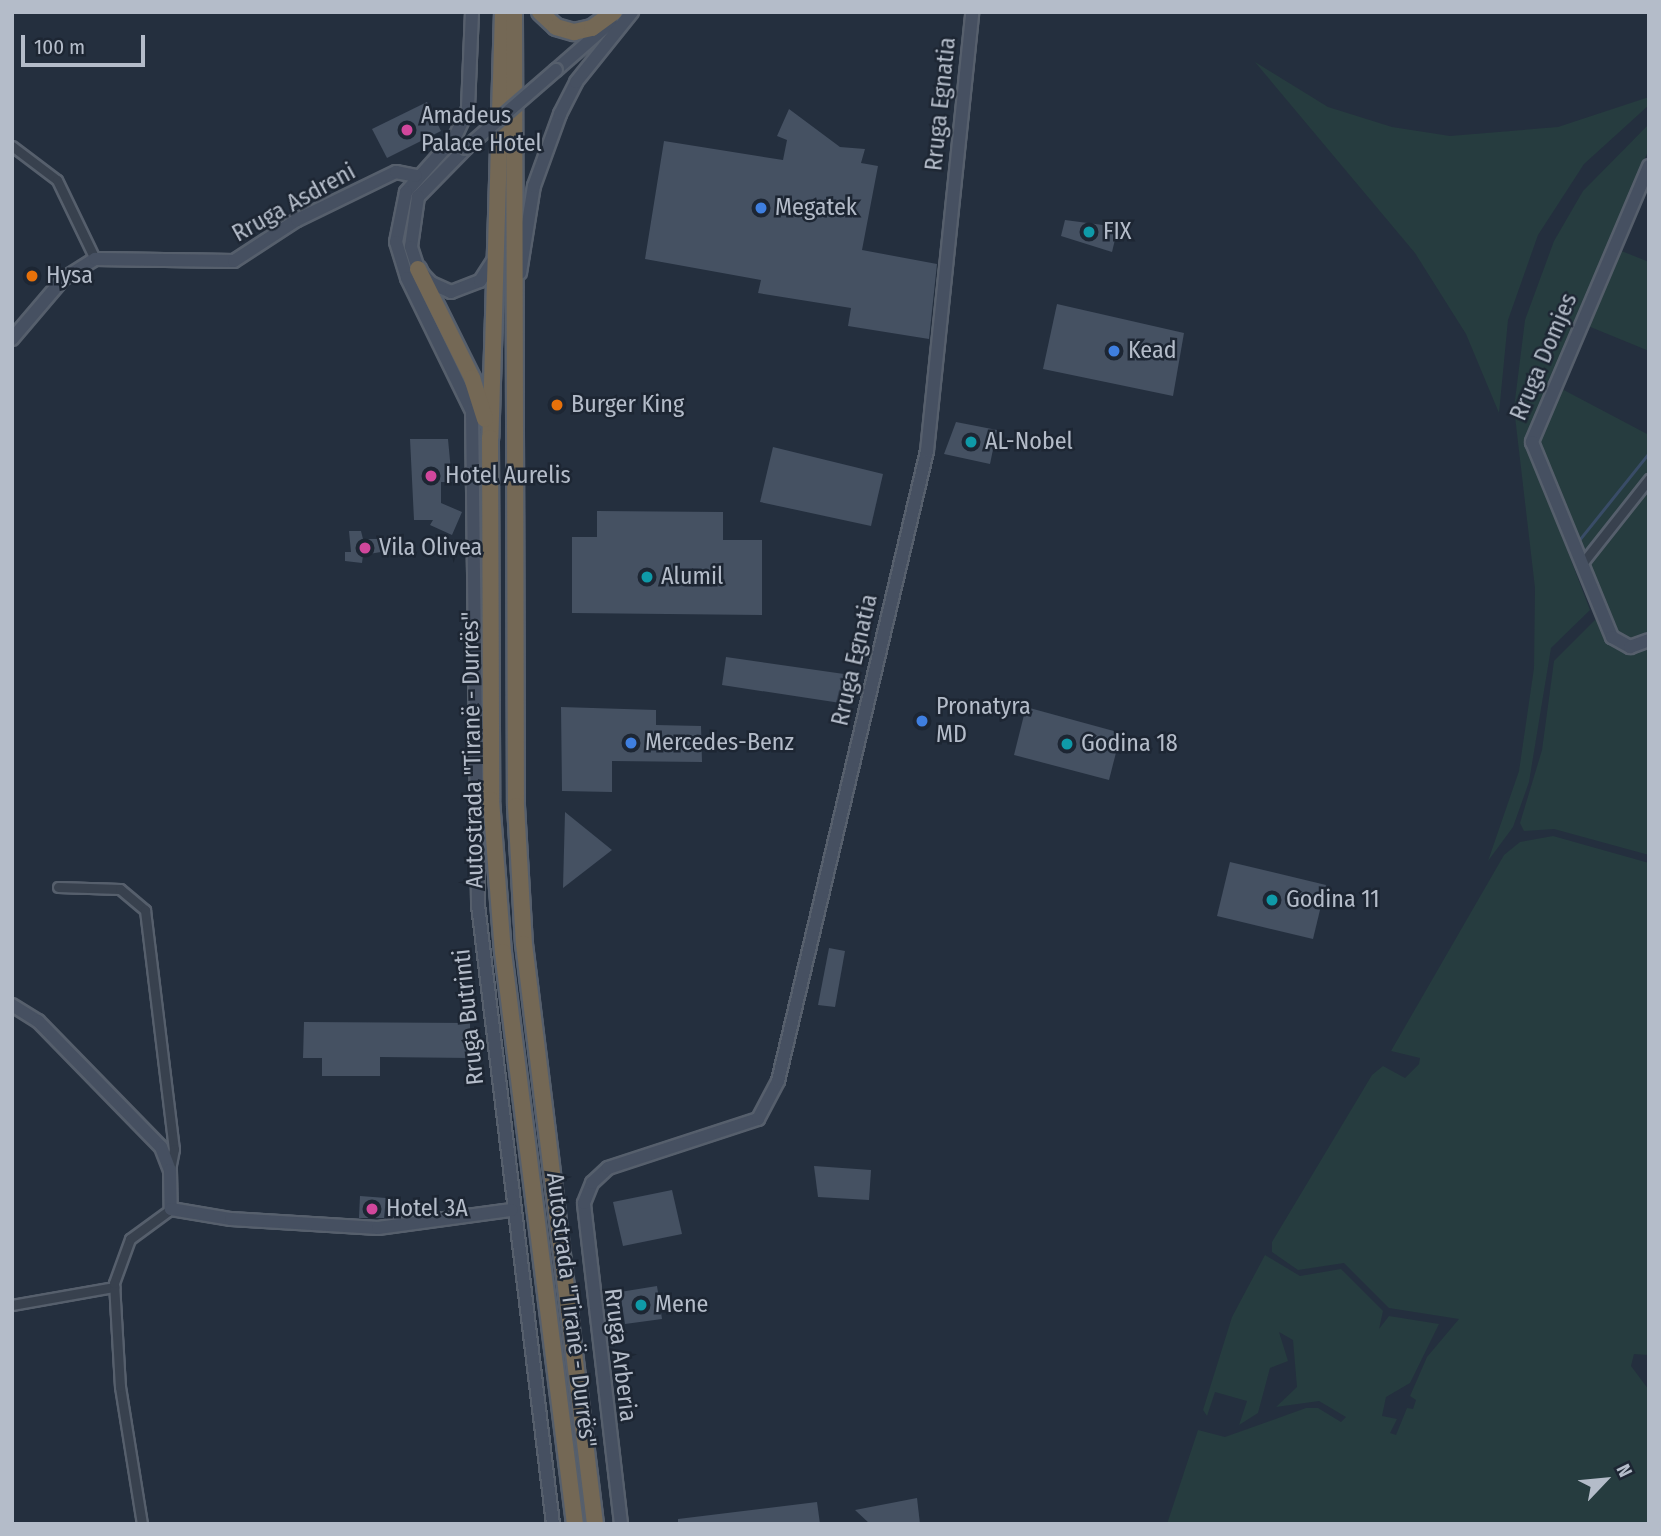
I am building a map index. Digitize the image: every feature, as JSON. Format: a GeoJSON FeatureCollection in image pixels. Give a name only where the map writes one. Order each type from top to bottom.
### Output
{"type":"FeatureCollection","features":[{"type":"Feature","properties":{"kind":"highway","name":"Autostrada \"Tiranë - Durrës\""},"geometry":{"type":"LineString","coordinates":[[503,12],[503,120],[494,260],[490,438],[491,800],[503,952],[575,1524]]}},
{"type":"Feature","properties":{"kind":"highway","name":"Autostrada \"Tiranë - Durrës\""},"geometry":{"type":"LineString","coordinates":[[514,12],[516,806],[524,944],[594,1524]]}},
{"type":"Feature","properties":{"kind":"highway"},"geometry":{"type":"LineString","coordinates":[[540,12],[556,27],[574,32],[592,27],[614,12]]}},
{"type":"Feature","properties":{"kind":"highway"},"geometry":{"type":"LineString","coordinates":[[418,269],[490,438]]}},
{"type":"Feature","properties":{"kind":"main road"},"geometry":{"type":"LineString","coordinates":[[472,12],[472,93],[466,118],[416,177],[398,210],[397,252],[477,409]]}},
{"type":"Feature","properties":{"kind":"main road"},"geometry":{"type":"LineString","coordinates":[[494,260],[480,281],[456,292],[437,287],[418,269],[411,247],[413,208],[433,177],[622,12]]}},
{"type":"Feature","properties":{"kind":"main road"},"geometry":{"type":"LineString","coordinates":[[515,294],[534,186],[560,114],[576,82],[632,12]]}},
{"type":"Feature","properties":{"kind":"main road","name":"Rruga Egnatia"},"geometry":{"type":"LineString","coordinates":[[586,1192],[617,1164],[752,1122],[765,1112],[778,1081],[927,451],[972,12]]}},
{"type":"Feature","properties":{"kind":"main road","name":"Rruga Domjes"},"geometry":{"type":"LineString","coordinates":[[1649,166],[1532,442],[1580,567],[1612,637],[1630,647],[1649,640]]}},
{"type":"Feature","properties":{"kind":"main road","name":"Rruga Asdreni"},"geometry":{"type":"LineString","coordinates":[[95,259],[233,261],[297,220],[396,172],[416,177]]}},
{"type":"Feature","properties":{"kind":"main road"},"geometry":{"type":"LineString","coordinates":[[12,339],[63,279],[95,259]]}},
{"type":"Feature","properties":{"kind":"main road","name":"Rruga Butrinti"},"geometry":{"type":"LineString","coordinates":[[477,409],[473,502],[478,892],[512,1210],[553,1524]]}},
{"type":"Feature","properties":{"kind":"main road"},"geometry":{"type":"LineString","coordinates":[[12,1005],[38,1021],[152,1135],[170,1170],[172,1209],[231,1219],[378,1228],[512,1210]]}},
{"type":"Feature","properties":{"kind":"main road","name":"Rruga Arberia"},"geometry":{"type":"LineString","coordinates":[[586,1192],[583,1222],[621,1524]]}},
{"type":"Feature","properties":{"kind":"street"},"geometry":{"type":"LineString","coordinates":[[12,145],[57,180],[95,259]]}},
{"type":"Feature","properties":{"kind":"street"},"geometry":{"type":"LineString","coordinates":[[1580,567],[1649,479]]}},
{"type":"Feature","properties":{"kind":"street"},"geometry":{"type":"LineString","coordinates":[[58,887],[120,889],[145,910],[174,1149],[170,1170]]}},
{"type":"Feature","properties":{"kind":"street"},"geometry":{"type":"LineString","coordinates":[[142,1524],[120,1387],[114,1287],[117,1265],[130,1239],[172,1209]]}},
{"type":"Feature","properties":{"kind":"street"},"geometry":{"type":"LineString","coordinates":[[12,1306],[114,1287]]}},
{"type":"Feature","properties":{"kind":"green space"},"geometry":{"type":"Polygon","coordinates":[[[1255,62],[1328,107],[1392,127],[1450,136],[1558,127],[1649,97],[1649,105],[1584,164],[1538,235],[1508,320],[1499,413],[1466,334],[1415,253],[1255,62]]]}},
{"type":"Feature","properties":{"kind":"green space"},"geometry":{"type":"Polygon","coordinates":[[[1649,124],[1649,149],[1528,433],[1530,452],[1590,610],[1551,648],[1529,782],[1513,827],[1488,861],[1519,771],[1534,668],[1535,588],[1514,408],[1525,320],[1554,241],[1583,191],[1649,124]]]}},
{"type":"Feature","properties":{"kind":"green space"},"geometry":{"type":"Polygon","coordinates":[[[1619,250],[1649,262],[1649,351],[1588,326],[1619,250]]]}},
{"type":"Feature","properties":{"kind":"green space"},"geometry":{"type":"Polygon","coordinates":[[[1560,388],[1649,435],[1649,855],[1554,829],[1524,831],[1520,823],[1542,750],[1554,661],[1598,617],[1540,443],[1560,388]]]}},
{"type":"Feature","properties":{"kind":"green space"},"geometry":{"type":"Polygon","coordinates":[[[1553,836],[1649,863],[1649,1355],[1634,1354],[1631,1366],[1649,1390],[1649,1524],[1167,1524],[1198,1430],[1225,1437],[1306,1408],[1318,1408],[1341,1422],[1346,1417],[1319,1401],[1276,1407],[1297,1387],[1293,1340],[1279,1332],[1288,1361],[1270,1368],[1258,1413],[1239,1425],[1247,1401],[1215,1392],[1207,1416],[1203,1410],[1232,1317],[1265,1255],[1300,1276],[1341,1269],[1383,1311],[1379,1329],[1389,1316],[1439,1324],[1410,1383],[1386,1397],[1382,1416],[1397,1419],[1390,1433],[1396,1435],[1407,1408],[1413,1409],[1416,1400],[1410,1396],[1427,1357],[1459,1319],[1389,1308],[1344,1263],[1298,1270],[1272,1252],[1272,1242],[1372,1075],[1383,1066],[1405,1078],[1419,1064],[1420,1058],[1391,1051],[1504,855],[1520,842],[1553,836]]]}},
{"type":"Feature","properties":{"kind":"building","name":"Amadeus Palace Hotel"},"geometry":{"type":"Polygon","coordinates":[[[427,102],[441,131],[387,158],[372,129],[427,102]]]}},
{"type":"Feature","properties":{"kind":"building","name":"Megatek"},"geometry":{"type":"Polygon","coordinates":[[[789,109],[840,147],[865,149],[861,163],[878,166],[862,250],[937,264],[929,339],[848,326],[851,308],[758,293],[761,280],[645,259],[664,141],[783,160],[787,140],[777,136],[789,109]]]}},
{"type":"Feature","properties":{"kind":"building","name":"FIX"},"geometry":{"type":"Polygon","coordinates":[[[1065,220],[1118,227],[1112,252],[1061,236],[1065,220]]]}},
{"type":"Feature","properties":{"kind":"building","name":"Kead"},"geometry":{"type":"Polygon","coordinates":[[[1057,304],[1184,333],[1173,396],[1043,369],[1057,304]]]}},
{"type":"Feature","properties":{"kind":"building","name":"AL-Nobel"},"geometry":{"type":"Polygon","coordinates":[[[956,422],[997,430],[990,464],[944,454],[956,422]]]}},
{"type":"Feature","properties":{"kind":"building","name":"Hotel Aurelis"},"geometry":{"type":"Polygon","coordinates":[[[410,439],[448,439],[452,482],[441,482],[441,503],[462,512],[452,535],[430,525],[433,520],[414,520],[410,439]]]}},
{"type":"Feature","properties":{"kind":"building"},"geometry":{"type":"Polygon","coordinates":[[[773,447],[883,474],[871,526],[760,502],[773,447]]]}},
{"type":"Feature","properties":{"kind":"building","name":"Alumil"},"geometry":{"type":"Polygon","coordinates":[[[597,511],[723,512],[723,540],[762,540],[762,615],[572,613],[572,537],[597,537],[597,511]]]}},
{"type":"Feature","properties":{"kind":"building","name":"Vila Olivea"},"geometry":{"type":"Polygon","coordinates":[[[349,531],[361,531],[363,539],[379,539],[381,552],[363,555],[362,563],[345,561],[345,552],[351,552],[349,531]]]}},
{"type":"Feature","properties":{"kind":"building","name":"Alumil"},"geometry":{"type":"Polygon","coordinates":[[[726,657],[851,675],[847,704],[722,685],[726,657]]]}},
{"type":"Feature","properties":{"kind":"building","name":"Mercedes-Benz"},"geometry":{"type":"Polygon","coordinates":[[[561,707],[656,710],[656,725],[701,726],[702,762],[612,761],[612,792],[562,791],[561,707]]]}},
{"type":"Feature","properties":{"kind":"building","name":"Godina 18"},"geometry":{"type":"Polygon","coordinates":[[[1026,707],[1121,733],[1109,780],[1014,755],[1026,707]]]}},
{"type":"Feature","properties":{"kind":"building"},"geometry":{"type":"Polygon","coordinates":[[[565,812],[612,850],[563,888],[565,812]]]}},
{"type":"Feature","properties":{"kind":"building","name":"Godina 11"},"geometry":{"type":"Polygon","coordinates":[[[1230,862],[1326,885],[1313,939],[1217,916],[1230,862]]]}},
{"type":"Feature","properties":{"kind":"building"},"geometry":{"type":"Polygon","coordinates":[[[829,948],[845,951],[835,1007],[818,1005],[829,948]]]}},
{"type":"Feature","properties":{"kind":"building"},"geometry":{"type":"Polygon","coordinates":[[[304,1022],[470,1023],[470,1058],[380,1057],[380,1076],[322,1076],[322,1058],[303,1058],[304,1022]]]}},
{"type":"Feature","properties":{"kind":"building"},"geometry":{"type":"Polygon","coordinates":[[[814,1166],[871,1170],[869,1200],[818,1197],[814,1166]]]}},
{"type":"Feature","properties":{"kind":"building"},"geometry":{"type":"Polygon","coordinates":[[[672,1190],[682,1234],[623,1246],[613,1202],[672,1190]]]}},
{"type":"Feature","properties":{"kind":"building","name":"Hotel 3A"},"geometry":{"type":"Polygon","coordinates":[[[360,1196],[386,1198],[384,1218],[359,1218],[360,1196]]]}},
{"type":"Feature","properties":{"kind":"building","name":"Mene"},"geometry":{"type":"Polygon","coordinates":[[[657,1286],[662,1319],[625,1324],[620,1292],[657,1286]]]}},
{"type":"Feature","properties":{"kind":"building"},"geometry":{"type":"Polygon","coordinates":[[[917,1498],[920,1524],[870,1524],[855,1510],[917,1498]]]}},
{"type":"Feature","properties":{"kind":"building"},"geometry":{"type":"Polygon","coordinates":[[[817,1502],[820,1524],[678,1524],[678,1519],[817,1502]]]}},
{"type":"Feature","properties":{"kind":"waterway"},"geometry":{"type":"LineString","coordinates":[[1580,539],[1649,453]]}},
{"type":"Feature","properties":{"kind":"place","name":"Amadeus Palace Hotel"},"geometry":{"type":"Point","coordinates":[407,130]}},
{"type":"Feature","properties":{"kind":"place","name":"Megatek"},"geometry":{"type":"Point","coordinates":[761,208]}},
{"type":"Feature","properties":{"kind":"place","name":"FIX"},"geometry":{"type":"Point","coordinates":[1089,232]}},
{"type":"Feature","properties":{"kind":"place","name":"Hysa"},"geometry":{"type":"Point","coordinates":[32,276]}},
{"type":"Feature","properties":{"kind":"place","name":"Kead"},"geometry":{"type":"Point","coordinates":[1114,351]}},
{"type":"Feature","properties":{"kind":"place","name":"Burger King"},"geometry":{"type":"Point","coordinates":[557,405]}},
{"type":"Feature","properties":{"kind":"place","name":"AL-Nobel"},"geometry":{"type":"Point","coordinates":[971,442]}},
{"type":"Feature","properties":{"kind":"place","name":"Hotel Aurelis"},"geometry":{"type":"Point","coordinates":[431,476]}},
{"type":"Feature","properties":{"kind":"place","name":"Vila Olivea"},"geometry":{"type":"Point","coordinates":[365,548]}},
{"type":"Feature","properties":{"kind":"place","name":"Alumil"},"geometry":{"type":"Point","coordinates":[647,577]}},
{"type":"Feature","properties":{"kind":"place","name":"Pronatyra MD"},"geometry":{"type":"Point","coordinates":[922,721]}},
{"type":"Feature","properties":{"kind":"place","name":"Mercedes-Benz"},"geometry":{"type":"Point","coordinates":[631,743]}},
{"type":"Feature","properties":{"kind":"place","name":"Godina 18"},"geometry":{"type":"Point","coordinates":[1067,744]}},
{"type":"Feature","properties":{"kind":"place","name":"Godina 11"},"geometry":{"type":"Point","coordinates":[1272,900]}},
{"type":"Feature","properties":{"kind":"place","name":"Hotel 3A"},"geometry":{"type":"Point","coordinates":[372,1209]}},
{"type":"Feature","properties":{"kind":"place","name":"Mene"},"geometry":{"type":"Point","coordinates":[641,1305]}}]}
